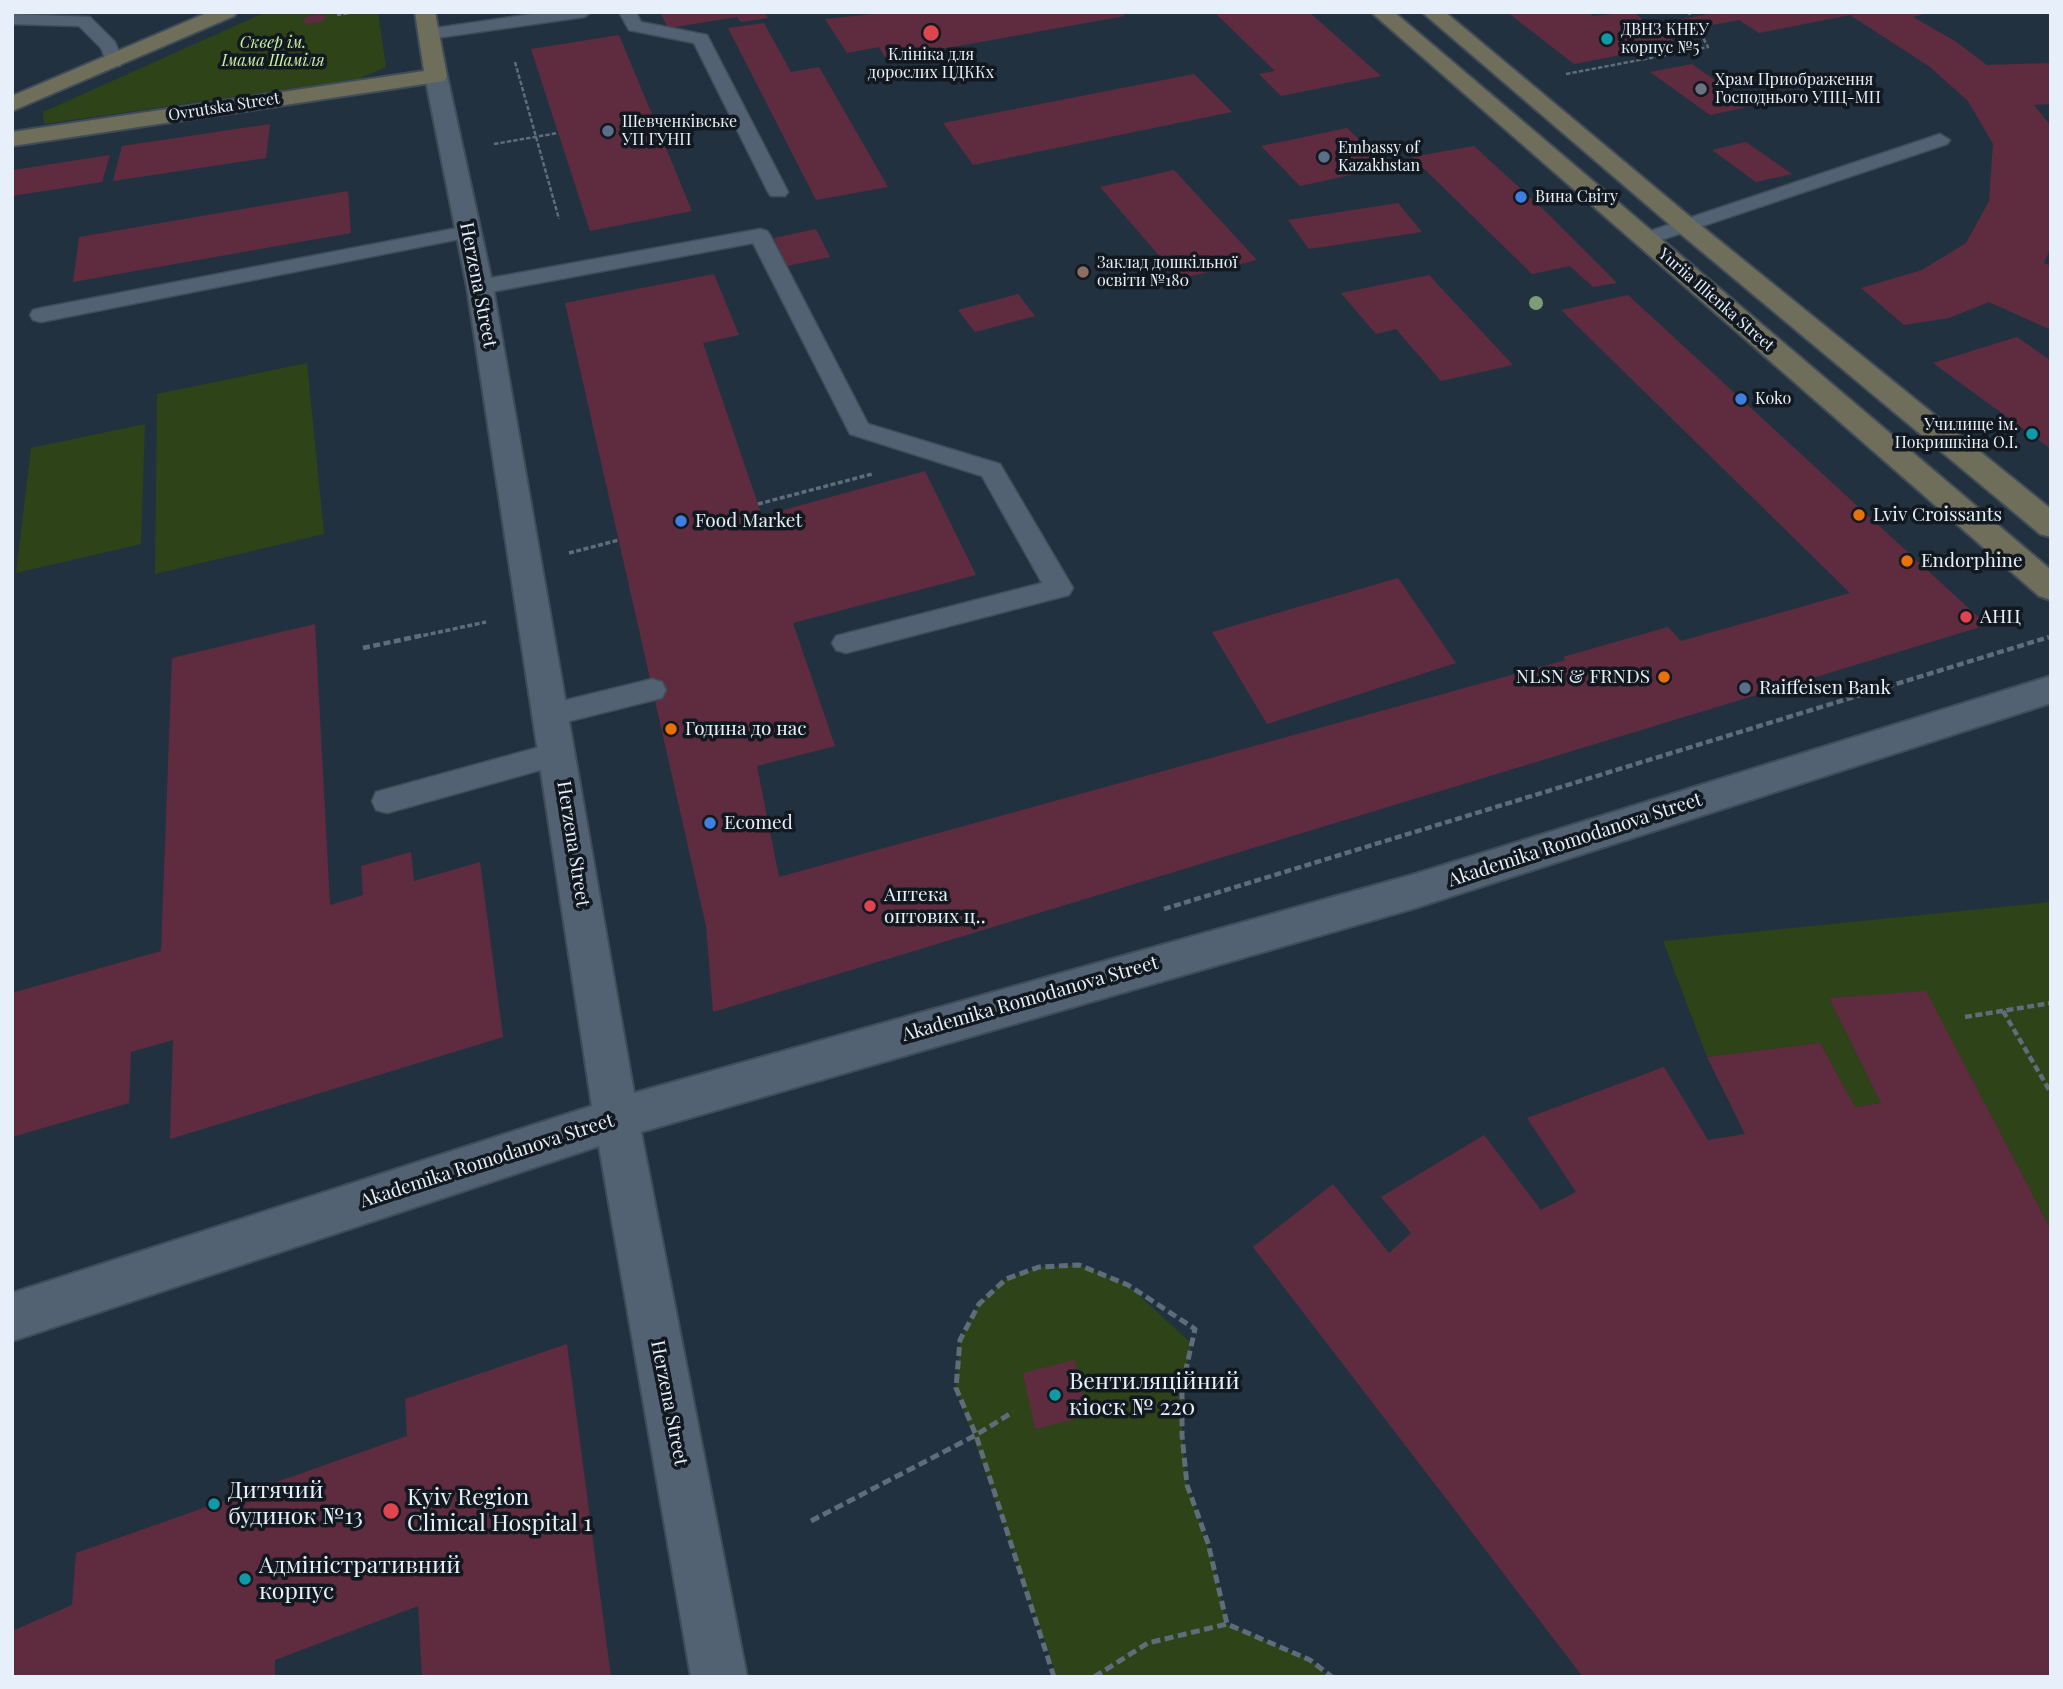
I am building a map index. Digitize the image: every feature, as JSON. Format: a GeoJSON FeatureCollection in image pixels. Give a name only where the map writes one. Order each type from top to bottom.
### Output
{"type":"FeatureCollection","features":[{"type":"Feature","properties":{"kind":"main road"},"geometry":{"type":"LineString","coordinates":[[12,104],[227,12]]}},
{"type":"Feature","properties":{"kind":"main road","name":"Herzena Street"},"geometry":{"type":"LineString","coordinates":[[425,12],[436,76]]}},
{"type":"Feature","properties":{"kind":"main road","name":"Yuriia Illienka Street"},"geometry":{"type":"LineString","coordinates":[[1381,12],[2051,588]]}},
{"type":"Feature","properties":{"kind":"main road","name":"Yuriia Illienka Street"},"geometry":{"type":"LineString","coordinates":[[1432,12],[1685,225],[2051,526]]}},
{"type":"Feature","properties":{"kind":"main road","name":"Ovrutska Street"},"geometry":{"type":"LineString","coordinates":[[12,139],[436,76]]}},
{"type":"Feature","properties":{"kind":"street","name":"Herzena Street"},"geometry":{"type":"LineString","coordinates":[[436,76],[480,286],[617,1119],[719,1677]]}},
{"type":"Feature","properties":{"kind":"street","name":"Akademika Romodanova Street"},"geometry":{"type":"LineString","coordinates":[[12,1317],[617,1119],[762,1075],[1415,891],[2051,689]]}},
{"type":"Feature","properties":{"kind":"lane"},"geometry":{"type":"LineString","coordinates":[[429,34],[584,12]]}},
{"type":"Feature","properties":{"kind":"lane"},"geometry":{"type":"LineString","coordinates":[[627,12],[635,26],[701,39],[778,192]]}},
{"type":"Feature","properties":{"kind":"lane"},"geometry":{"type":"LineString","coordinates":[[12,19],[84,22],[109,46],[114,62]]}},
{"type":"Feature","properties":{"kind":"lane"},"geometry":{"type":"LineString","coordinates":[[1644,239],[1940,140]]}},
{"type":"Feature","properties":{"kind":"lane"},"geometry":{"type":"LineString","coordinates":[[41,315],[468,232]]}},
{"type":"Feature","properties":{"kind":"lane"},"geometry":{"type":"LineString","coordinates":[[480,286],[760,235],[859,429],[991,470],[1059,588],[846,643]]}},
{"type":"Feature","properties":{"kind":"lane"},"geometry":{"type":"LineString","coordinates":[[550,715],[652,690]]}},
{"type":"Feature","properties":{"kind":"lane"},"geometry":{"type":"LineString","coordinates":[[387,800],[558,754]]}},
{"type":"Feature","properties":{"kind":"path"},"geometry":{"type":"LineString","coordinates":[[337,15],[356,12]]}},
{"type":"Feature","properties":{"kind":"path"},"geometry":{"type":"LineString","coordinates":[[1562,74],[1708,47],[1702,36]]}},
{"type":"Feature","properties":{"kind":"path"},"geometry":{"type":"LineString","coordinates":[[515,62],[559,219]]}},
{"type":"Feature","properties":{"kind":"path"},"geometry":{"type":"LineString","coordinates":[[491,145],[558,133]]}},
{"type":"Feature","properties":{"kind":"path"},"geometry":{"type":"LineString","coordinates":[[758,504],[944,455]]}},
{"type":"Feature","properties":{"kind":"path"},"geometry":{"type":"LineString","coordinates":[[600,546],[619,540]]}},
{"type":"Feature","properties":{"kind":"path"},"geometry":{"type":"LineString","coordinates":[[363,648],[486,622]]}},
{"type":"Feature","properties":{"kind":"path"},"geometry":{"type":"LineString","coordinates":[[1159,910],[2049,637]]}},
{"type":"Feature","properties":{"kind":"path"},"geometry":{"type":"LineString","coordinates":[[1965,1017],[2051,1003]]}},
{"type":"Feature","properties":{"kind":"path"},"geometry":{"type":"LineString","coordinates":[[2003,1011],[2051,1093]]}},
{"type":"Feature","properties":{"kind":"path"},"geometry":{"type":"LineString","coordinates":[[1054,1677],[976,1435],[957,1388],[960,1340],[979,1304],[1006,1279],[1039,1267],[1079,1265],[1128,1285],[1195,1329],[1182,1387],[1182,1435],[1187,1485],[1208,1543],[1227,1624]]}},
{"type":"Feature","properties":{"kind":"path"},"geometry":{"type":"LineString","coordinates":[[811,1521],[976,1435],[1013,1412]]}},
{"type":"Feature","properties":{"kind":"path"},"geometry":{"type":"LineString","coordinates":[[1094,1677],[1147,1643],[1227,1624],[1310,1660],[1332,1677]]}},
{"type":"Feature","properties":{"kind":"green space","name":"Сквер ім. Імама Шаміля"},"geometry":{"type":"Polygon","coordinates":[[[266,12],[378,12],[386,67],[358,79],[44,124],[43,112],[266,12]]]}},
{"type":"Feature","properties":{"kind":"green space"},"geometry":{"type":"Polygon","coordinates":[[[307,363],[324,534],[155,574],[157,394],[307,363]]]}},
{"type":"Feature","properties":{"kind":"green space"},"geometry":{"type":"Polygon","coordinates":[[[145,424],[141,544],[16,573],[31,448],[145,424]]]}},
{"type":"Feature","properties":{"kind":"green space"},"geometry":{"type":"Polygon","coordinates":[[[2051,902],[2051,1230],[1926,992],[1829,998],[1881,1103],[1855,1107],[1820,1043],[1707,1057],[1663,941],[2051,902]]]}},
{"type":"Feature","properties":{"kind":"green space"},"geometry":{"type":"Polygon","coordinates":[[[1079,1265],[1128,1285],[1192,1344],[1182,1387],[1182,1435],[1187,1485],[1208,1543],[1227,1624],[1310,1660],[1329,1677],[1054,1677],[1054,1668],[956,1388],[960,1340],[979,1304],[1006,1279],[1039,1267],[1079,1265]]]}},
{"type":"Feature","properties":{"kind":"building"},"geometry":{"type":"Polygon","coordinates":[[[660,12],[764,12],[768,18],[741,22],[737,17],[668,28],[660,12]]]}},
{"type":"Feature","properties":{"kind":"building","name":"Клініка для дорослих ЦДККх"},"geometry":{"type":"Polygon","coordinates":[[[891,12],[1121,12],[1125,16],[886,59],[879,47],[847,53],[825,19],[891,12]]]}},
{"type":"Feature","properties":{"kind":"building"},"geometry":{"type":"Polygon","coordinates":[[[1214,12],[1309,12],[1381,76],[1281,96],[1259,74],[1275,71],[1214,12]]]}},
{"type":"Feature","properties":{"kind":"building"},"geometry":{"type":"Polygon","coordinates":[[[1507,12],[1588,12],[1593,16],[1633,12],[1651,25],[1719,12],[1932,12],[1913,17],[1955,41],[1987,65],[2051,63],[2051,104],[2034,105],[2051,126],[2051,247],[2044,263],[2051,266],[2051,330],[1989,302],[1949,318],[1904,325],[1861,288],[1922,270],[1966,243],[1989,201],[1993,144],[1968,101],[1930,67],[1850,15],[1759,33],[1739,20],[1664,34],[1678,44],[1574,64],[1507,12]]]}},
{"type":"Feature","properties":{"kind":"building"},"geometry":{"type":"Polygon","coordinates":[[[319,14],[326,17],[321,22],[302,22],[306,17],[319,14]]]}},
{"type":"Feature","properties":{"kind":"building"},"geometry":{"type":"Polygon","coordinates":[[[764,23],[791,72],[819,67],[888,187],[816,200],[728,28],[764,23]]]}},
{"type":"Feature","properties":{"kind":"building","name":"Шевченківське УП ГУНП"},"geometry":{"type":"Polygon","coordinates":[[[619,35],[692,211],[590,231],[531,49],[619,35]]]}},
{"type":"Feature","properties":{"kind":"building","name":"Храм Приображення Господнього УПЦ-МП"},"geometry":{"type":"Polygon","coordinates":[[[1692,64],[1752,106],[1710,115],[1650,72],[1692,64]]]}},
{"type":"Feature","properties":{"kind":"building"},"geometry":{"type":"Polygon","coordinates":[[[1194,74],[1232,112],[973,165],[943,123],[1194,74]]]}},
{"type":"Feature","properties":{"kind":"building"},"geometry":{"type":"Polygon","coordinates":[[[270,124],[266,158],[113,181],[122,146],[270,124]]]}},
{"type":"Feature","properties":{"kind":"building","name":"Embassy of Kazakhstan"},"geometry":{"type":"Polygon","coordinates":[[[1347,128],[1388,167],[1300,186],[1261,146],[1347,128]]]}},
{"type":"Feature","properties":{"kind":"building"},"geometry":{"type":"Polygon","coordinates":[[[1746,142],[1792,174],[1756,182],[1712,150],[1746,142]]]}},
{"type":"Feature","properties":{"kind":"building"},"geometry":{"type":"Polygon","coordinates":[[[1474,146],[1545,211],[1617,283],[1593,287],[1570,266],[1532,274],[1412,157],[1474,146]]]}},
{"type":"Feature","properties":{"kind":"building"},"geometry":{"type":"Polygon","coordinates":[[[110,155],[102,182],[12,196],[13,170],[110,155]]]}},
{"type":"Feature","properties":{"kind":"building"},"geometry":{"type":"Polygon","coordinates":[[[1174,170],[1257,260],[1179,279],[1100,187],[1174,170]]]}},
{"type":"Feature","properties":{"kind":"building"},"geometry":{"type":"Polygon","coordinates":[[[348,191],[351,233],[73,282],[79,237],[348,191]]]}},
{"type":"Feature","properties":{"kind":"building"},"geometry":{"type":"Polygon","coordinates":[[[1398,203],[1422,232],[1309,249],[1288,220],[1398,203]]]}},
{"type":"Feature","properties":{"kind":"building"},"geometry":{"type":"Polygon","coordinates":[[[816,229],[830,257],[787,266],[774,238],[816,229]]]}},
{"type":"Feature","properties":{"kind":"building"},"geometry":{"type":"Polygon","coordinates":[[[714,274],[739,335],[703,343],[762,516],[925,471],[976,575],[793,623],[835,746],[757,766],[779,877],[1566,660],[1563,657],[1668,627],[1681,641],[1850,593],[1561,310],[1628,295],[1987,625],[713,1012],[706,926],[565,303],[714,274]]]}},
{"type":"Feature","properties":{"kind":"building"},"geometry":{"type":"Polygon","coordinates":[[[1429,275],[1513,365],[1441,381],[1396,329],[1376,334],[1341,293],[1429,275]]]}},
{"type":"Feature","properties":{"kind":"building"},"geometry":{"type":"Polygon","coordinates":[[[1018,294],[1035,316],[975,332],[958,310],[1018,294]]]}},
{"type":"Feature","properties":{"kind":"building"},"geometry":{"type":"Polygon","coordinates":[[[2017,337],[2051,361],[2051,449],[1933,363],[2017,337]]]}},
{"type":"Feature","properties":{"kind":"building"},"geometry":{"type":"Polygon","coordinates":[[[1398,578],[1456,663],[1267,724],[1212,632],[1398,578]]]}},
{"type":"Feature","properties":{"kind":"building"},"geometry":{"type":"Polygon","coordinates":[[[315,624],[330,905],[363,895],[361,866],[411,852],[414,881],[480,862],[503,1037],[170,1139],[173,1040],[131,1052],[129,1103],[12,1137],[12,993],[161,951],[172,658],[315,624]]]}},
{"type":"Feature","properties":{"kind":"building"},"geometry":{"type":"Polygon","coordinates":[[[1926,991],[2051,1230],[2051,1677],[1583,1677],[1253,1247],[1333,1184],[1389,1253],[1411,1233],[1381,1197],[1484,1135],[1541,1210],[1576,1192],[1527,1118],[1664,1067],[1708,1140],[1745,1134],[1707,1057],[1820,1043],[1855,1107],[1881,1103],[1829,998],[1926,991]]]}},
{"type":"Feature","properties":{"kind":"building","name":"Kyiv Region Clinical Hospital 1"},"geometry":{"type":"Polygon","coordinates":[[[567,1344],[611,1677],[422,1677],[418,1606],[275,1660],[275,1677],[12,1677],[12,1631],[72,1605],[76,1553],[407,1436],[405,1399],[567,1344]]]}},
{"type":"Feature","properties":{"kind":"building","name":"Вентиляційний кіоск № 220"},"geometry":{"type":"Polygon","coordinates":[[[1074,1360],[1088,1416],[1035,1429],[1023,1373],[1074,1360]]]}},
{"type":"Feature","properties":{"kind":"place","name":"Клініка для дорослих ЦДККх"},"geometry":{"type":"Point","coordinates":[931,33]}},
{"type":"Feature","properties":{"kind":"place","name":"ДВНЗ КНЕУ корпус №5"},"geometry":{"type":"Point","coordinates":[1607,39]}},
{"type":"Feature","properties":{"kind":"place","name":"Храм Приображення Господнього УПЦ-МП"},"geometry":{"type":"Point","coordinates":[1701,89]}},
{"type":"Feature","properties":{"kind":"place","name":"Шевченківське УП ГУНП"},"geometry":{"type":"Point","coordinates":[608,131]}},
{"type":"Feature","properties":{"kind":"place","name":"Embassy of Kazakhstan"},"geometry":{"type":"Point","coordinates":[1324,157]}},
{"type":"Feature","properties":{"kind":"place","name":"Вина Світу"},"geometry":{"type":"Point","coordinates":[1521,197]}},
{"type":"Feature","properties":{"kind":"place","name":"Заклад дошкільної освіти №180"},"geometry":{"type":"Point","coordinates":[1083,272]}},
{"type":"Feature","properties":{"kind":"place","name":"Koko"},"geometry":{"type":"Point","coordinates":[1741,399]}},
{"type":"Feature","properties":{"kind":"place","name":"Училище ім. Покришкіна О.І."},"geometry":{"type":"Point","coordinates":[2032,434]}},
{"type":"Feature","properties":{"kind":"place","name":"Lviv Croissants"},"geometry":{"type":"Point","coordinates":[1859,515]}},
{"type":"Feature","properties":{"kind":"place","name":"Food Market"},"geometry":{"type":"Point","coordinates":[681,521]}},
{"type":"Feature","properties":{"kind":"place","name":"Endorphine"},"geometry":{"type":"Point","coordinates":[1907,561]}},
{"type":"Feature","properties":{"kind":"place","name":"АНЦ"},"geometry":{"type":"Point","coordinates":[1966,617]}},
{"type":"Feature","properties":{"kind":"place","name":"NLSN & FRNDS"},"geometry":{"type":"Point","coordinates":[1664,677]}},
{"type":"Feature","properties":{"kind":"place","name":"Raiffeisen Bank"},"geometry":{"type":"Point","coordinates":[1745,688]}},
{"type":"Feature","properties":{"kind":"place","name":"Година до нас"},"geometry":{"type":"Point","coordinates":[671,729]}},
{"type":"Feature","properties":{"kind":"place","name":"Ecomed"},"geometry":{"type":"Point","coordinates":[710,823]}},
{"type":"Feature","properties":{"kind":"place","name":"Аптека оптових ц‥"},"geometry":{"type":"Point","coordinates":[870,906]}},
{"type":"Feature","properties":{"kind":"place","name":"Вентиляційний кіоск № 220"},"geometry":{"type":"Point","coordinates":[1055,1395]}},
{"type":"Feature","properties":{"kind":"place","name":"Дитячий будинок №13"},"geometry":{"type":"Point","coordinates":[214,1504]}},
{"type":"Feature","properties":{"kind":"place","name":"Kyiv Region Clinical Hospital 1"},"geometry":{"type":"Point","coordinates":[391,1511]}},
{"type":"Feature","properties":{"kind":"place","name":"Адміністративний корпус"},"geometry":{"type":"Point","coordinates":[245,1579]}}]}
